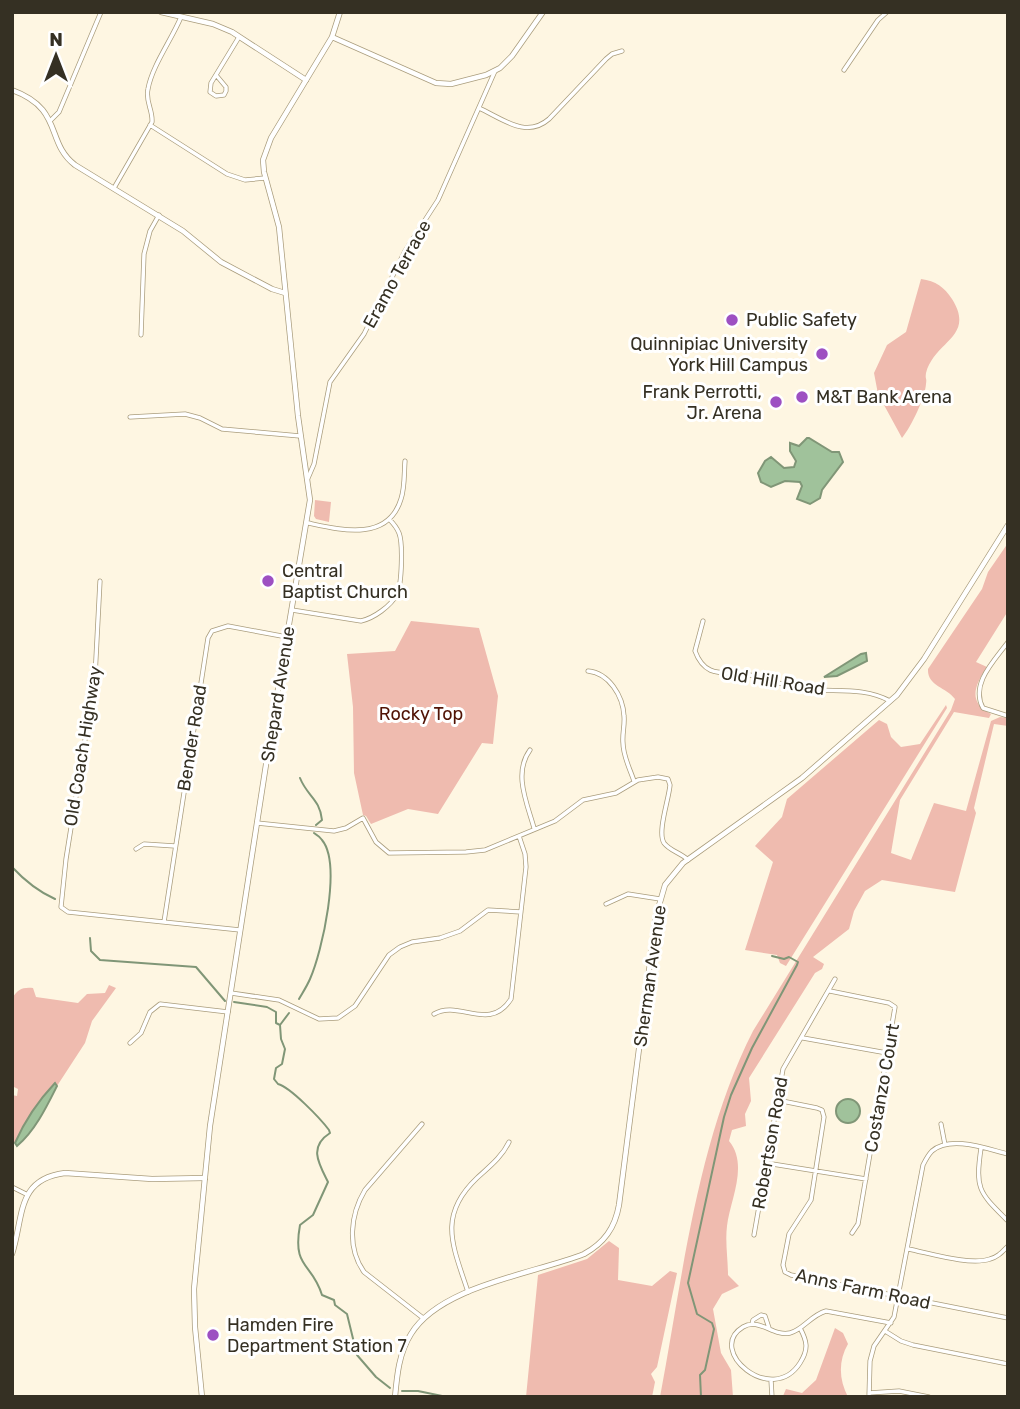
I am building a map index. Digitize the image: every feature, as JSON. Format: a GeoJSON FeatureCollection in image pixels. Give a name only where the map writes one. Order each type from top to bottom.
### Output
{"type":"FeatureCollection","features":[{"type":"Feature","properties":{"kind":"main road"},"geometry":{"type":"LineString","coordinates":[[161,12],[213,24],[240,35],[306,80]]}},
{"type":"Feature","properties":{"kind":"main road","name":"Shepard Avenue"},"geometry":{"type":"LineString","coordinates":[[202,1397],[194,1289],[205,1178],[240,930],[310,500],[300,436],[277,215],[265,178],[263,160],[266,149],[332,37],[340,12]]}},
{"type":"Feature","properties":{"kind":"main road"},"geometry":{"type":"LineString","coordinates":[[332,37],[439,84],[460,82],[495,71],[512,56],[543,12]]}},
{"type":"Feature","properties":{"kind":"main road"},"geometry":{"type":"LineString","coordinates":[[12,90],[35,102],[51,120],[67,159],[191,236],[221,262],[285,293]]}},
{"type":"Feature","properties":{"kind":"main road","name":"Sherman Avenue"},"geometry":{"type":"LineString","coordinates":[[395,1397],[404,1347],[423,1318],[444,1302],[468,1292],[584,1254],[602,1241],[612,1228],[619,1205],[660,899],[669,880],[688,860],[802,778],[890,701],[917,669],[1008,525]]}},
{"type":"Feature","properties":{"kind":"main road"},"geometry":{"type":"LineString","coordinates":[[12,1254],[26,1194],[54,1174],[152,1179],[205,1178]]}},
{"type":"Feature","properties":{"kind":"street"},"geometry":{"type":"LineString","coordinates":[[51,120],[59,112],[102,12]]}},
{"type":"Feature","properties":{"kind":"street"},"geometry":{"type":"LineString","coordinates":[[844,69],[876,23],[887,12]]}},
{"type":"Feature","properties":{"kind":"street"},"geometry":{"type":"LineString","coordinates":[[114,188],[150,125],[153,117],[147,99],[148,85],[181,17]]}},
{"type":"Feature","properties":{"kind":"street"},"geometry":{"type":"LineString","coordinates":[[216,75],[226,87],[226,91],[220,96],[210,92],[211,83],[240,35]]}},
{"type":"Feature","properties":{"kind":"street"},"geometry":{"type":"LineString","coordinates":[[479,108],[526,129],[539,127],[606,59],[622,51]]}},
{"type":"Feature","properties":{"kind":"street","name":"Eramo Terrace"},"geometry":{"type":"LineString","coordinates":[[308,478],[314,464],[330,382],[363,334],[405,251],[438,200],[495,71]]}},
{"type":"Feature","properties":{"kind":"street"},"geometry":{"type":"LineString","coordinates":[[150,125],[227,174],[245,180],[265,178]]}},
{"type":"Feature","properties":{"kind":"street"},"geometry":{"type":"LineString","coordinates":[[141,335],[144,254],[149,231],[159,215]]}},
{"type":"Feature","properties":{"kind":"street"},"geometry":{"type":"LineString","coordinates":[[130,417],[185,414],[222,429],[300,436]]}},
{"type":"Feature","properties":{"kind":"street"},"geometry":{"type":"LineString","coordinates":[[308,523],[363,531],[379,526],[389,519],[401,500],[405,461]]}},
{"type":"Feature","properties":{"kind":"street"},"geometry":{"type":"LineString","coordinates":[[292,610],[362,621],[393,601],[399,585],[401,542],[397,529],[389,519]]}},
{"type":"Feature","properties":{"kind":"street","name":"Old Coach Highway"},"geometry":{"type":"LineString","coordinates":[[100,581],[95,677],[61,901],[63,911],[164,922]]}},
{"type":"Feature","properties":{"kind":"street","name":"Old Hill Road"},"geometry":{"type":"LineString","coordinates":[[703,621],[695,651],[702,663],[714,673],[750,675],[806,689],[856,691],[890,701]]}},
{"type":"Feature","properties":{"kind":"street","name":"Bender Road"},"geometry":{"type":"LineString","coordinates":[[164,922],[208,638],[212,631],[228,626],[287,637]]}},
{"type":"Feature","properties":{"kind":"street"},"geometry":{"type":"LineString","coordinates":[[1008,642],[981,680],[978,692],[983,708],[1008,715]]}},
{"type":"Feature","properties":{"kind":"street"},"geometry":{"type":"LineString","coordinates":[[588,671],[597,673],[608,681],[622,703],[625,722],[623,746],[634,781]]}},
{"type":"Feature","properties":{"kind":"street"},"geometry":{"type":"LineString","coordinates":[[530,750],[523,761],[521,774],[534,828]]}},
{"type":"Feature","properties":{"kind":"street"},"geometry":{"type":"LineString","coordinates":[[257,823],[334,831],[349,827],[358,818],[363,818],[376,842],[386,851],[396,854],[472,852],[555,821],[583,800],[616,793],[634,781],[659,777],[668,779],[670,790],[661,836],[666,845],[688,860]]}},
{"type":"Feature","properties":{"kind":"street"},"geometry":{"type":"LineString","coordinates":[[434,1014],[444,1010],[487,1015],[497,1013],[507,1005],[513,989],[526,861],[519,836]]}},
{"type":"Feature","properties":{"kind":"street"},"geometry":{"type":"LineString","coordinates":[[136,849],[144,844],[174,846]]}},
{"type":"Feature","properties":{"kind":"street"},"geometry":{"type":"LineString","coordinates":[[606,905],[628,894],[660,899]]}},
{"type":"Feature","properties":{"kind":"street"},"geometry":{"type":"LineString","coordinates":[[231,993],[279,1000],[319,1019],[338,1018],[355,1006],[389,955],[400,947],[460,931],[488,911],[521,912]]}},
{"type":"Feature","properties":{"kind":"street"},"geometry":{"type":"LineString","coordinates":[[164,922],[240,930]]}},
{"type":"Feature","properties":{"kind":"street","name":"Robertson Road"},"geometry":{"type":"LineString","coordinates":[[754,1235],[783,1069],[835,979]]}},
{"type":"Feature","properties":{"kind":"street","name":"Costanzo Court"},"geometry":{"type":"LineString","coordinates":[[830,991],[889,1003],[895,1007],[858,1224],[852,1233]]}},
{"type":"Feature","properties":{"kind":"street"},"geometry":{"type":"LineString","coordinates":[[130,1044],[141,1033],[150,1012],[160,1004],[228,1012]]}},
{"type":"Feature","properties":{"kind":"street"},"geometry":{"type":"LineString","coordinates":[[802,1038],[887,1053]]}},
{"type":"Feature","properties":{"kind":"street"},"geometry":{"type":"LineString","coordinates":[[777,1100],[822,1110],[824,1117],[816,1171]]}},
{"type":"Feature","properties":{"kind":"street"},"geometry":{"type":"LineString","coordinates":[[422,1124],[365,1190],[355,1214],[353,1250],[364,1272],[423,1318]]}},
{"type":"Feature","properties":{"kind":"street"},"geometry":{"type":"LineString","coordinates":[[941,1124],[945,1145]]}},
{"type":"Feature","properties":{"kind":"street"},"geometry":{"type":"LineString","coordinates":[[468,1292],[452,1241],[454,1208],[467,1187],[504,1153],[509,1142]]}},
{"type":"Feature","properties":{"kind":"street"},"geometry":{"type":"LineString","coordinates":[[929,1397],[899,1391],[869,1395],[870,1361],[874,1346],[891,1323],[923,1165],[932,1151],[945,1145],[958,1144],[1008,1154]]}},
{"type":"Feature","properties":{"kind":"street"},"geometry":{"type":"LineString","coordinates":[[981,1148],[979,1186],[984,1197],[1008,1221]]}},
{"type":"Feature","properties":{"kind":"street"},"geometry":{"type":"LineString","coordinates":[[766,1163],[866,1179]]}},
{"type":"Feature","properties":{"kind":"street","name":"Anns Farm Road"},"geometry":{"type":"LineString","coordinates":[[816,1171],[811,1200],[789,1234],[783,1265],[785,1272],[1008,1318]]}},
{"type":"Feature","properties":{"kind":"street"},"geometry":{"type":"LineString","coordinates":[[12,1187],[26,1194]]}},
{"type":"Feature","properties":{"kind":"street"},"geometry":{"type":"LineString","coordinates":[[906,1249],[975,1262],[998,1256],[1008,1246]]}},
{"type":"Feature","properties":{"kind":"street"},"geometry":{"type":"LineString","coordinates":[[800,1328],[807,1340],[802,1360],[796,1369],[785,1376],[771,1380],[759,1378],[737,1362],[731,1350],[733,1338],[742,1327],[752,1324],[780,1333],[792,1333],[816,1313],[826,1311],[891,1323]]}},
{"type":"Feature","properties":{"kind":"street"},"geometry":{"type":"LineString","coordinates":[[752,1324],[753,1320],[761,1315],[765,1317],[769,1328]]}},
{"type":"Feature","properties":{"kind":"street"},"geometry":{"type":"LineString","coordinates":[[885,1331],[913,1345],[1008,1364]]}},
{"type":"Feature","properties":{"kind":"street"},"geometry":{"type":"LineString","coordinates":[[771,1380],[772,1397]]}},
{"type":"Feature","properties":{"kind":"green space"},"geometry":{"type":"Polygon","coordinates":[[[921,279],[931,281],[946,291],[958,312],[959,322],[951,338],[930,362],[920,404],[902,438],[878,394],[874,373],[887,345],[906,332],[921,279]]]}},
{"type":"Feature","properties":{"kind":"green space"},"geometry":{"type":"Polygon","coordinates":[[[315,500],[331,502],[329,522],[314,516],[315,500]]]}},
{"type":"Feature","properties":{"kind":"green space"},"geometry":{"type":"Polygon","coordinates":[[[1008,543],[1008,611],[976,662],[987,667],[979,680],[976,699],[983,709],[991,714],[989,718],[954,712],[900,800],[891,853],[911,860],[934,803],[966,811],[991,721],[1000,717],[1008,718],[1008,726],[994,724],[974,808],[976,813],[955,892],[882,880],[865,891],[854,911],[849,929],[813,957],[824,964],[822,969],[815,973],[749,1078],[751,1101],[745,1114],[746,1126],[732,1130],[729,1141],[735,1150],[738,1172],[727,1226],[728,1275],[739,1286],[722,1294],[713,1309],[721,1353],[731,1370],[733,1397],[660,1397],[694,1210],[718,1117],[734,1073],[753,1031],[951,710],[955,699],[934,683],[928,669],[982,589],[988,572],[1008,543]]]}},
{"type":"Feature","properties":{"kind":"green space","name":"Rocky Top"},"geometry":{"type":"Polygon","coordinates":[[[411,621],[479,628],[498,696],[493,744],[482,743],[438,814],[408,809],[371,824],[363,815],[354,773],[353,707],[347,654],[395,651],[411,621]]]}},
{"type":"Feature","properties":{"kind":"green space"},"geometry":{"type":"Polygon","coordinates":[[[946,705],[947,708],[786,966],[780,963],[777,955],[745,950],[773,862],[755,846],[782,817],[787,799],[879,720],[887,724],[891,737],[901,747],[920,744],[946,705]]]}},
{"type":"Feature","properties":{"kind":"green space"},"geometry":{"type":"Polygon","coordinates":[[[109,985],[116,988],[92,1021],[85,1043],[57,1086],[55,1083],[20,1132],[15,1143],[12,1141],[12,1095],[17,1096],[18,1089],[12,1086],[12,999],[21,989],[33,988],[36,997],[78,1003],[87,994],[105,993],[109,985]]]}},
{"type":"Feature","properties":{"kind":"green space"},"geometry":{"type":"Polygon","coordinates":[[[609,1241],[619,1248],[618,1280],[652,1286],[670,1271],[677,1273],[657,1367],[651,1374],[655,1382],[652,1397],[526,1397],[538,1275],[587,1259],[609,1241]]]}},
{"type":"Feature","properties":{"kind":"green space"},"geometry":{"type":"Polygon","coordinates":[[[835,1328],[843,1333],[848,1344],[841,1371],[848,1397],[783,1396],[786,1389],[802,1393],[816,1380],[835,1328]]]}},
{"type":"Feature","properties":{"kind":"shaded area"},"geometry":{"type":"Polygon","coordinates":[[[807,438],[832,452],[839,452],[843,462],[822,490],[820,498],[810,504],[797,499],[802,486],[800,482],[785,481],[771,487],[761,482],[758,473],[765,461],[771,457],[784,468],[794,467],[796,461],[790,451],[790,443],[799,446],[807,438]]]}},
{"type":"Feature","properties":{"kind":"shaded area"},"geometry":{"type":"Polygon","coordinates":[[[866,653],[867,661],[837,676],[824,677],[861,654],[866,653]]]}},
{"type":"Feature","properties":{"kind":"shaded area"},"geometry":{"type":"Polygon","coordinates":[[[55,1083],[57,1086],[40,1118],[17,1146],[15,1143],[28,1119],[55,1083]]]}},
{"type":"Feature","properties":{"kind":"shaded area"},"geometry":{"type":"Polygon","coordinates":[[[848,1099],[856,1103],[860,1111],[856,1119],[848,1123],[840,1119],[836,1111],[840,1103],[848,1099]]]}},
{"type":"Feature","properties":{"kind":"waterway"},"geometry":{"type":"LineString","coordinates":[[300,778],[321,813],[322,820],[316,825]]}},
{"type":"Feature","properties":{"kind":"waterway"},"geometry":{"type":"LineString","coordinates":[[299,999],[310,979],[320,949],[330,887],[328,852],[322,840],[314,833]]}},
{"type":"Feature","properties":{"kind":"waterway"},"geometry":{"type":"LineString","coordinates":[[12,867],[32,885],[55,899]]}},
{"type":"Feature","properties":{"kind":"waterway"},"geometry":{"type":"LineString","coordinates":[[90,938],[91,951],[100,960],[196,967],[225,1001]]}},
{"type":"Feature","properties":{"kind":"waterway"},"geometry":{"type":"LineString","coordinates":[[701,1397],[700,1375],[705,1370],[714,1329],[712,1323],[697,1314],[688,1283],[731,1095],[752,1048],[798,962],[789,957],[784,959],[772,956]]}},
{"type":"Feature","properties":{"kind":"waterway"},"geometry":{"type":"LineString","coordinates":[[234,1002],[267,1007],[276,1012],[276,1023],[280,1025],[285,1049],[282,1064],[276,1068],[274,1079],[305,1104],[329,1130],[330,1133],[323,1138],[317,1150],[328,1182],[313,1215],[300,1225],[299,1250],[322,1295],[334,1300],[335,1305],[347,1314],[357,1355],[376,1377],[390,1388]]}},
{"type":"Feature","properties":{"kind":"waterway"},"geometry":{"type":"LineString","coordinates":[[280,1025],[289,1013]]}},
{"type":"Feature","properties":{"kind":"waterway"},"geometry":{"type":"LineString","coordinates":[[402,1391],[418,1391],[447,1397]]}},
{"type":"Feature","properties":{"kind":"place","name":"Public Safety"},"geometry":{"type":"Point","coordinates":[732,320]}},
{"type":"Feature","properties":{"kind":"place","name":"Quinnipiac University York Hill Campus"},"geometry":{"type":"Point","coordinates":[822,354]}},
{"type":"Feature","properties":{"kind":"place","name":"M&T Bank Arena"},"geometry":{"type":"Point","coordinates":[802,397]}},
{"type":"Feature","properties":{"kind":"place","name":"Frank Perrotti, Jr. Arena"},"geometry":{"type":"Point","coordinates":[776,402]}},
{"type":"Feature","properties":{"kind":"place","name":"Central Baptist Church"},"geometry":{"type":"Point","coordinates":[268,581]}},
{"type":"Feature","properties":{"kind":"place","name":"Hamden Fire Department Station 7"},"geometry":{"type":"Point","coordinates":[213,1335]}}]}
